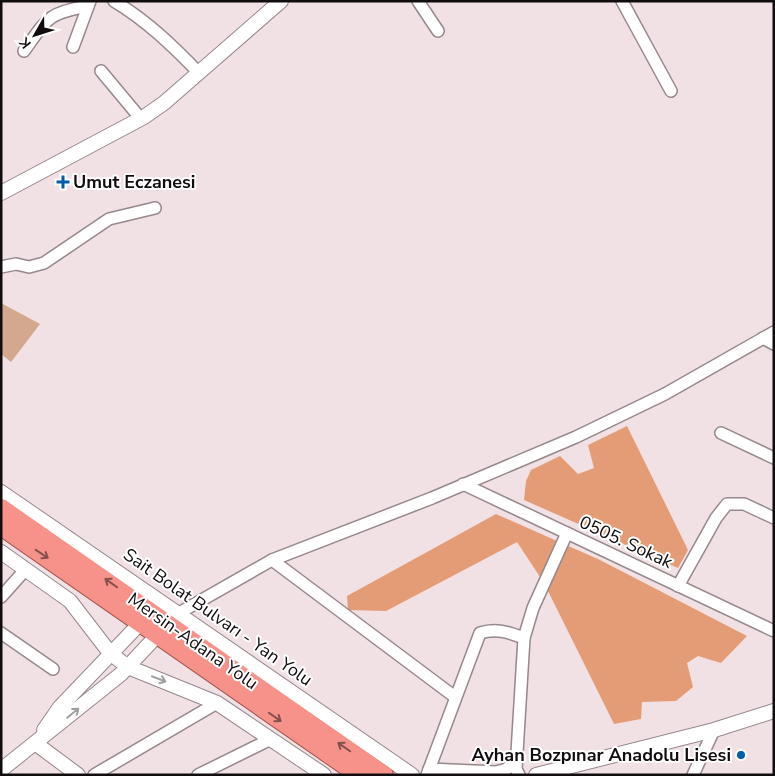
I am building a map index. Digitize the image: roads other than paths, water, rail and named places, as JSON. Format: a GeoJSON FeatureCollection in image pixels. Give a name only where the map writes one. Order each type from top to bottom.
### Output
{"type":"FeatureCollection","features":[{"type":"Feature","properties":{"kind":"highway","name":"Mersin-Adana Yolu"},"geometry":{"type":"LineString","coordinates":[[1,508],[384,775]]}},
{"type":"Feature","properties":{"kind":"highway"},"geometry":{"type":"LineString","coordinates":[[1,526],[151,612]]}},
{"type":"Feature","properties":{"kind":"highway"},"geometry":{"type":"LineString","coordinates":[[168,624],[359,775]]}},
{"type":"Feature","properties":{"kind":"street"},"geometry":{"type":"LineString","coordinates":[[114,1],[137,15],[165,37],[198,73]]}},
{"type":"Feature","properties":{"kind":"street"},"geometry":{"type":"LineString","coordinates":[[1,193],[141,119],[164,103],[281,1]]}},
{"type":"Feature","properties":{"kind":"street"},"geometry":{"type":"LineString","coordinates":[[418,1],[438,31]]}},
{"type":"Feature","properties":{"kind":"street"},"geometry":{"type":"LineString","coordinates":[[622,1],[671,91]]}},
{"type":"Feature","properties":{"kind":"street"},"geometry":{"type":"LineString","coordinates":[[73,46],[89,4]]}},
{"type":"Feature","properties":{"kind":"street"},"geometry":{"type":"LineString","coordinates":[[24,51],[47,18],[61,11],[89,4]]}},
{"type":"Feature","properties":{"kind":"street"},"geometry":{"type":"LineString","coordinates":[[101,71],[141,119]]}},
{"type":"Feature","properties":{"kind":"street"},"geometry":{"type":"LineString","coordinates":[[1,267],[6,265],[29,267],[44,263],[110,219],[155,208]]}},
{"type":"Feature","properties":{"kind":"street"},"geometry":{"type":"LineString","coordinates":[[1,770],[128,667],[168,624],[272,560],[464,484],[576,437],[665,394],[774,332]]}},
{"type":"Feature","properties":{"kind":"street"},"geometry":{"type":"LineString","coordinates":[[762,338],[774,344]]}},
{"type":"Feature","properties":{"kind":"street"},"geometry":{"type":"LineString","coordinates":[[721,433],[774,458]]}},
{"type":"Feature","properties":{"kind":"street","name":"0505. Sokak"},"geometry":{"type":"LineString","coordinates":[[464,484],[774,631]]}},
{"type":"Feature","properties":{"kind":"street","name":"Sait Bolat Bulvarı - Yan Yolu"},"geometry":{"type":"LineString","coordinates":[[1,492],[151,612]]}},
{"type":"Feature","properties":{"kind":"street"},"geometry":{"type":"LineString","coordinates":[[678,586],[716,518],[727,504],[744,504],[774,518]]}},
{"type":"Feature","properties":{"kind":"street"},"geometry":{"type":"LineString","coordinates":[[519,775],[516,769],[524,638],[533,608],[567,533]]}},
{"type":"Feature","properties":{"kind":"street"},"geometry":{"type":"LineString","coordinates":[[1,552],[70,601],[110,653],[128,667],[217,703],[318,773]]}},
{"type":"Feature","properties":{"kind":"street"},"geometry":{"type":"LineString","coordinates":[[272,560],[456,697]]}},
{"type":"Feature","properties":{"kind":"street"},"geometry":{"type":"LineString","coordinates":[[1,597],[26,569]]}},
{"type":"Feature","properties":{"kind":"street"},"geometry":{"type":"LineString","coordinates":[[35,743],[60,707],[151,612]]}},
{"type":"Feature","properties":{"kind":"street","name":"Sait Bolat Bulvarı - Yan Yolu"},"geometry":{"type":"LineString","coordinates":[[168,624],[412,775]]}},
{"type":"Feature","properties":{"kind":"street"},"geometry":{"type":"LineString","coordinates":[[517,757],[507,769],[496,772],[428,772],[480,633],[490,630],[507,631],[524,638]]}},
{"type":"Feature","properties":{"kind":"street"},"geometry":{"type":"LineString","coordinates":[[3,638],[53,669]]}},
{"type":"Feature","properties":{"kind":"street"},"geometry":{"type":"LineString","coordinates":[[94,775],[217,703]]}},
{"type":"Feature","properties":{"kind":"street"},"geometry":{"type":"LineString","coordinates":[[536,775],[562,772],[714,730],[774,711]]}},
{"type":"Feature","properties":{"kind":"street"},"geometry":{"type":"LineString","coordinates":[[693,775],[714,730]]}},
{"type":"Feature","properties":{"kind":"street"},"geometry":{"type":"LineString","coordinates":[[198,775],[271,739]]}},
{"type":"Feature","properties":{"kind":"street"},"geometry":{"type":"LineString","coordinates":[[35,743],[78,775]]}},
{"type":"Feature","properties":{"kind":"place","name":"Umut Eczanesi"},"geometry":{"type":"Point","coordinates":[63,182]}},
{"type":"Feature","properties":{"kind":"place","name":"Ayhan Bozpınar Anadolu Lisesi"},"geometry":{"type":"Point","coordinates":[741,755]}}]}
